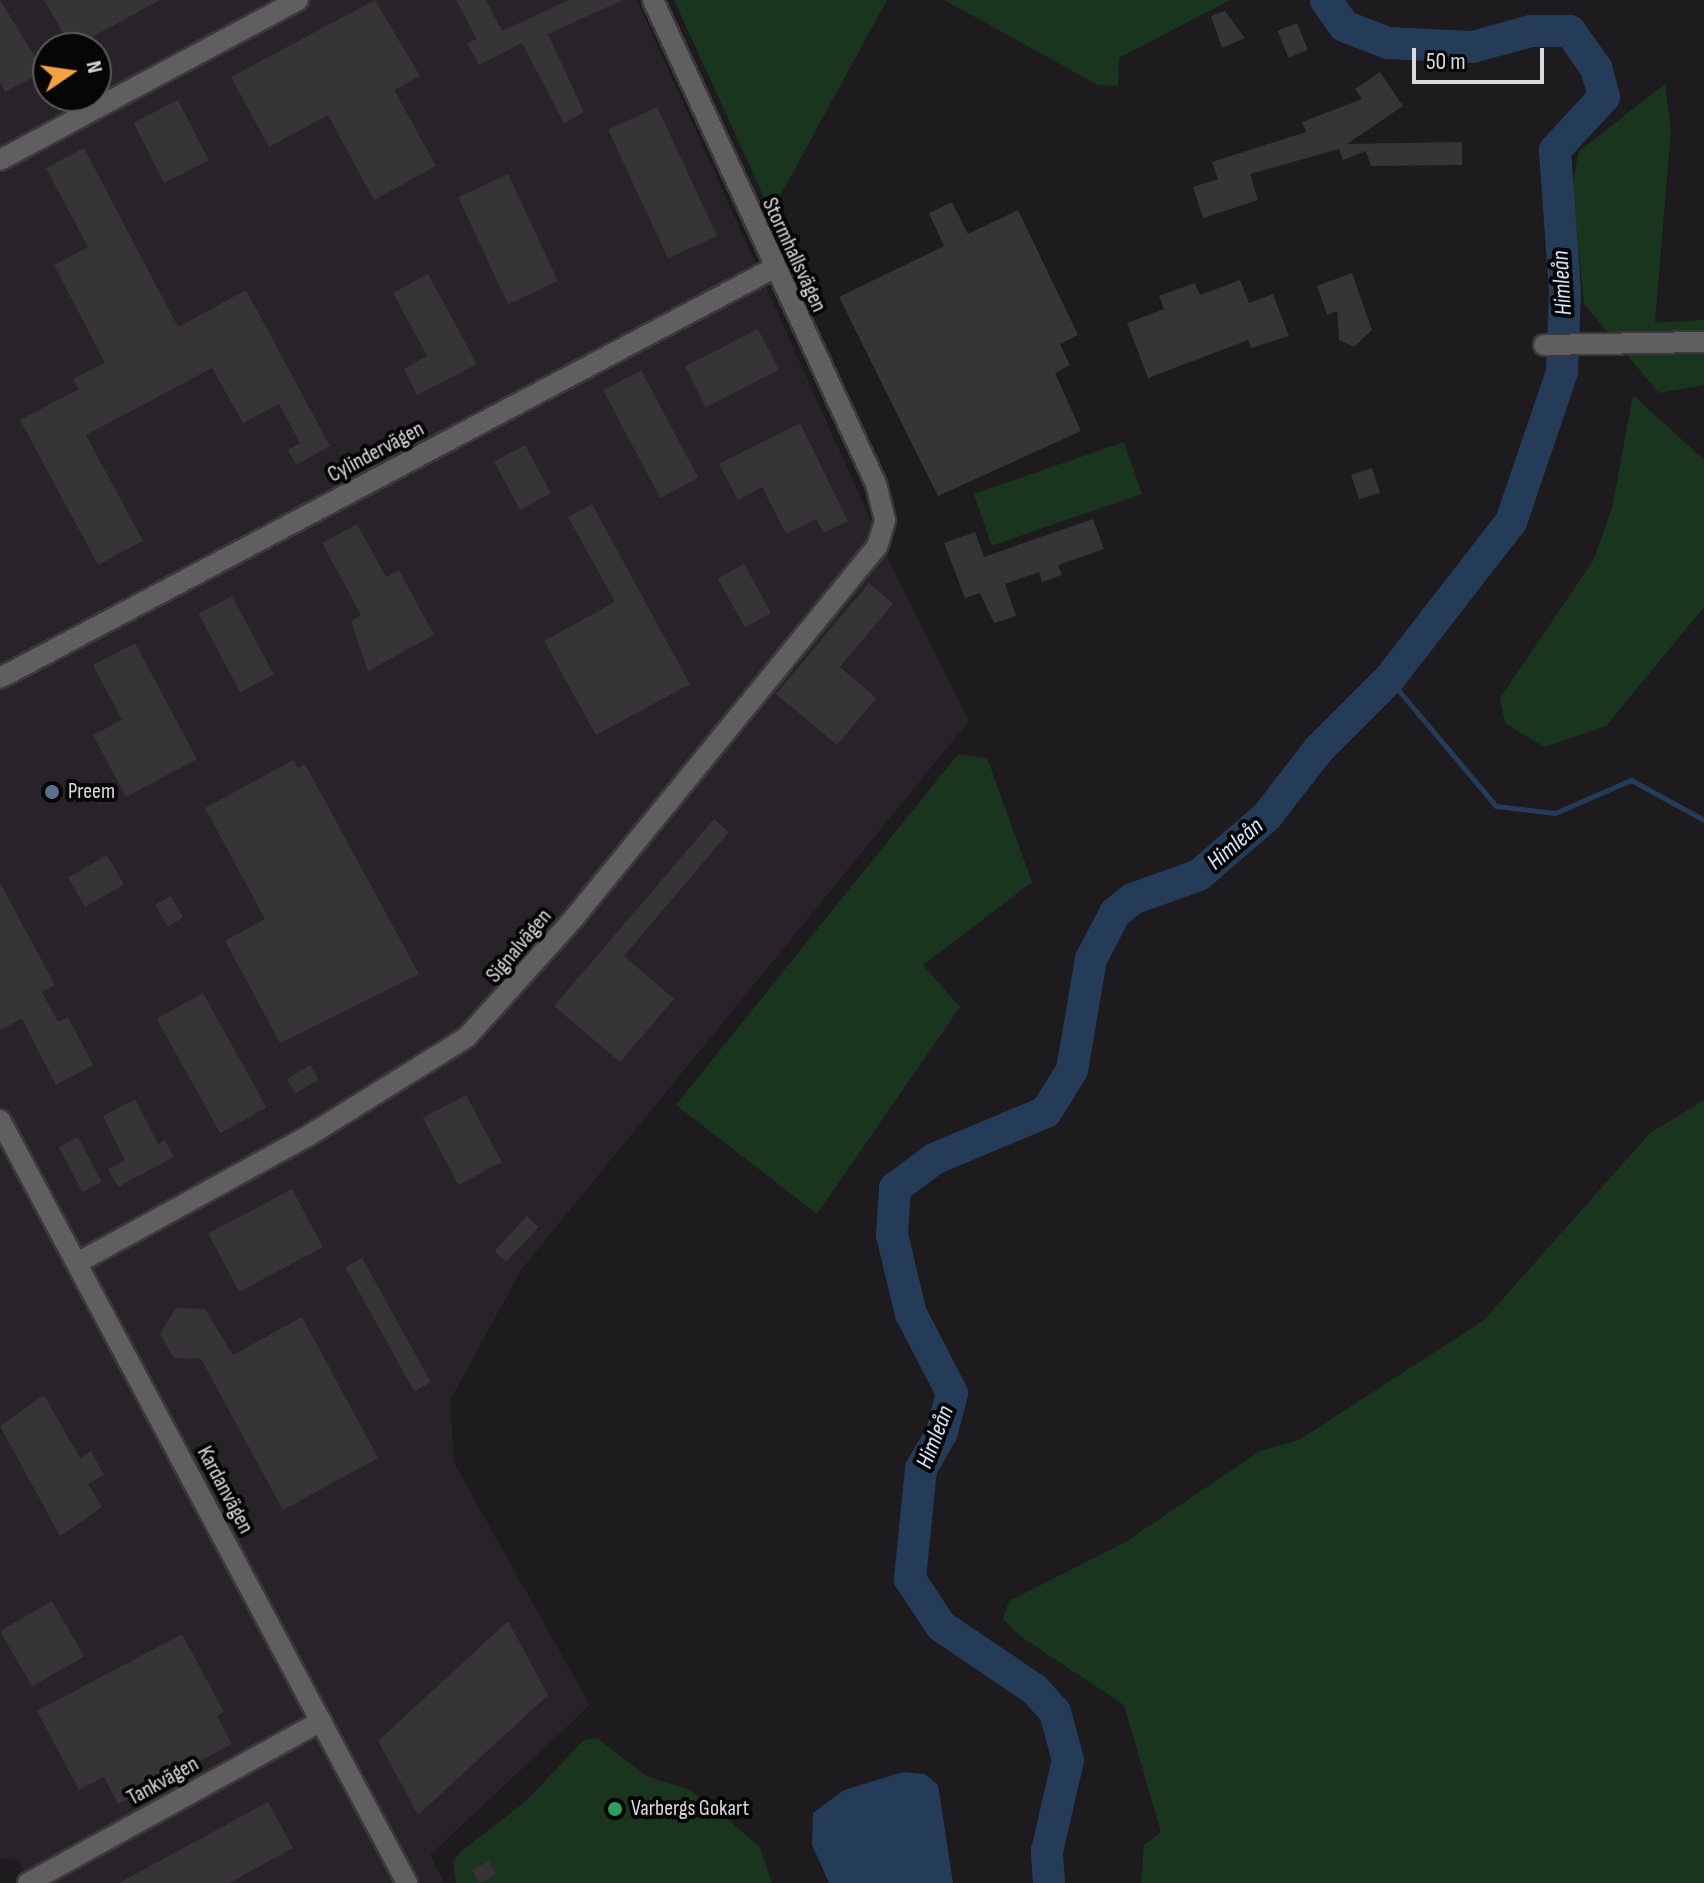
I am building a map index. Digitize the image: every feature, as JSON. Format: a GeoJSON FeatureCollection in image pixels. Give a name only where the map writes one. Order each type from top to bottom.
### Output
{"type":"FeatureCollection","features":[{"type":"Feature","properties":{"kind":"street"},"geometry":{"type":"LineString","coordinates":[[0,160],[298,0]]}},
{"type":"Feature","properties":{"kind":"street","name":"Stormhallsvägen"},"geometry":{"type":"LineString","coordinates":[[653,0],[876,484],[884,531]]}},
{"type":"Feature","properties":{"kind":"street","name":"Cylindervägen"},"geometry":{"type":"LineString","coordinates":[[0,678],[774,268]]}},
{"type":"Feature","properties":{"kind":"street"},"geometry":{"type":"LineString","coordinates":[[1544,345],[1591,347],[1704,342]]}},
{"type":"Feature","properties":{"kind":"street","name":"Signalvägen"},"geometry":{"type":"LineString","coordinates":[[77,1263],[308,1136],[467,1037],[867,563],[884,531]]}},
{"type":"Feature","properties":{"kind":"street","name":"Kardanvägen"},"geometry":{"type":"LineString","coordinates":[[0,1120],[407,1883]]}},
{"type":"Feature","properties":{"kind":"street","name":"Tankvägen"},"geometry":{"type":"LineString","coordinates":[[28,1883],[321,1721]]}},
{"type":"Feature","properties":{"kind":"shaded area"},"geometry":{"type":"Polygon","coordinates":[[[0,0],[637,0],[891,565],[969,721],[521,1270],[450,1401],[454,1463],[590,1705],[430,1855],[444,1883],[33,1883],[17,1860],[0,1858],[0,0]]]}},
{"type":"Feature","properties":{"kind":"green space"},"geometry":{"type":"Polygon","coordinates":[[[674,0],[887,0],[774,207],[767,204],[674,0]]]}},
{"type":"Feature","properties":{"kind":"green space"},"geometry":{"type":"Polygon","coordinates":[[[944,0],[1230,0],[1119,58],[1118,86],[1098,85],[944,0]]]}},
{"type":"Feature","properties":{"kind":"green space"},"geometry":{"type":"Polygon","coordinates":[[[1665,84],[1671,130],[1655,323],[1704,320],[1704,385],[1659,393],[1584,304],[1572,185],[1579,151],[1665,84]]]}},
{"type":"Feature","properties":{"kind":"green space"},"geometry":{"type":"Polygon","coordinates":[[[1633,395],[1704,460],[1704,607],[1606,726],[1544,747],[1505,723],[1500,698],[1593,561],[1612,508],[1633,395]]]}},
{"type":"Feature","properties":{"kind":"green space"},"geometry":{"type":"Polygon","coordinates":[[[1124,442],[1142,494],[992,546],[974,494],[1124,442]]]}},
{"type":"Feature","properties":{"kind":"green space"},"geometry":{"type":"Polygon","coordinates":[[[958,754],[987,758],[1032,882],[923,965],[960,1007],[817,1214],[676,1105],[958,754]]]}},
{"type":"Feature","properties":{"kind":"green space"},"geometry":{"type":"Polygon","coordinates":[[[1704,1100],[1704,1883],[1141,1883],[1144,1845],[1161,1832],[1124,1705],[1020,1636],[1003,1619],[1009,1601],[1124,1543],[1260,1451],[1299,1440],[1484,1320],[1650,1133],[1704,1100]]]}},
{"type":"Feature","properties":{"kind":"green space","name":"Varbergs Gokart"},"geometry":{"type":"Polygon","coordinates":[[[597,1738],[646,1776],[688,1789],[724,1816],[760,1847],[772,1883],[456,1883],[453,1862],[460,1852],[525,1802],[584,1740],[597,1738]]]}},
{"type":"Feature","properties":{"kind":"water"},"geometry":{"type":"Polygon","coordinates":[[[903,1772],[925,1774],[938,1785],[953,1883],[829,1883],[812,1845],[813,1813],[844,1790],[903,1772]]]}},
{"type":"Feature","properties":{"kind":"building"},"geometry":{"type":"Polygon","coordinates":[[[0,0],[32,52],[32,77],[5,92],[0,82],[0,0]]]}},
{"type":"Feature","properties":{"kind":"building"},"geometry":{"type":"Polygon","coordinates":[[[44,0],[160,0],[101,32],[63,32],[44,0]]]}},
{"type":"Feature","properties":{"kind":"building"},"geometry":{"type":"Polygon","coordinates":[[[375,0],[420,76],[394,90],[436,166],[374,200],[328,115],[269,147],[231,77],[375,0]]]}},
{"type":"Feature","properties":{"kind":"building"},"geometry":{"type":"Polygon","coordinates":[[[456,0],[486,0],[502,31],[569,0],[623,0],[548,34],[584,112],[564,123],[522,43],[479,65],[467,43],[477,39],[456,0]]]}},
{"type":"Feature","properties":{"kind":"building"},"geometry":{"type":"Polygon","coordinates":[[[1225,11],[1245,38],[1222,48],[1211,16],[1225,11]]]}},
{"type":"Feature","properties":{"kind":"building"},"geometry":{"type":"Polygon","coordinates":[[[1297,23],[1308,50],[1288,58],[1278,31],[1297,23]]]}},
{"type":"Feature","properties":{"kind":"building"},"geometry":{"type":"Polygon","coordinates":[[[1380,72],[1403,106],[1347,144],[1462,142],[1462,165],[1371,166],[1366,151],[1343,160],[1339,149],[1250,174],[1258,200],[1203,218],[1193,187],[1218,179],[1212,162],[1306,132],[1302,122],[1362,99],[1355,89],[1380,72]]]}},
{"type":"Feature","properties":{"kind":"building"},"geometry":{"type":"Polygon","coordinates":[[[178,100],[209,161],[164,183],[133,123],[178,100]]]}},
{"type":"Feature","properties":{"kind":"building"},"geometry":{"type":"Polygon","coordinates":[[[657,107],[717,236],[668,259],[608,130],[657,107]]]}},
{"type":"Feature","properties":{"kind":"building"},"geometry":{"type":"Polygon","coordinates":[[[84,148],[178,327],[246,290],[330,446],[296,465],[288,450],[300,443],[279,404],[243,423],[212,368],[86,435],[143,541],[98,565],[20,420],[79,389],[73,379],[105,363],[54,265],[88,247],[46,168],[84,148]]]}},
{"type":"Feature","properties":{"kind":"building"},"geometry":{"type":"Polygon","coordinates":[[[508,174],[558,281],[508,304],[458,197],[508,174]]]}},
{"type":"Feature","properties":{"kind":"building"},"geometry":{"type":"Polygon","coordinates":[[[952,202],[968,234],[1018,210],[1078,335],[1060,344],[1070,365],[1055,373],[1081,431],[938,496],[839,297],[944,246],[929,213],[952,202]]]}},
{"type":"Feature","properties":{"kind":"building"},"geometry":{"type":"Polygon","coordinates":[[[1352,273],[1372,330],[1354,347],[1339,340],[1337,311],[1327,315],[1317,286],[1352,273]]]}},
{"type":"Feature","properties":{"kind":"building"},"geometry":{"type":"Polygon","coordinates":[[[428,274],[477,364],[417,395],[404,369],[427,356],[393,293],[428,274]]]}},
{"type":"Feature","properties":{"kind":"building"},"geometry":{"type":"Polygon","coordinates":[[[1240,280],[1249,303],[1273,294],[1289,336],[1251,348],[1248,340],[1148,378],[1127,323],[1164,309],[1159,296],[1195,283],[1200,295],[1240,280]]]}},
{"type":"Feature","properties":{"kind":"building"},"geometry":{"type":"Polygon","coordinates":[[[758,329],[779,370],[706,407],[685,366],[758,329]]]}},
{"type":"Feature","properties":{"kind":"building"},"geometry":{"type":"Polygon","coordinates":[[[641,370],[698,478],[660,498],[603,390],[641,370]]]}},
{"type":"Feature","properties":{"kind":"building"},"geometry":{"type":"Polygon","coordinates":[[[800,423],[848,521],[824,533],[816,519],[786,534],[762,487],[738,500],[719,464],[800,423]]]}},
{"type":"Feature","properties":{"kind":"building"},"geometry":{"type":"Polygon","coordinates":[[[525,445],[551,494],[520,510],[494,461],[525,445]]]}},
{"type":"Feature","properties":{"kind":"building"},"geometry":{"type":"Polygon","coordinates":[[[1372,468],[1380,493],[1359,500],[1351,475],[1372,468]]]}},
{"type":"Feature","properties":{"kind":"building"},"geometry":{"type":"Polygon","coordinates":[[[592,504],[690,684],[596,735],[544,641],[615,602],[568,517],[592,504]]]}},
{"type":"Feature","properties":{"kind":"building"},"geometry":{"type":"Polygon","coordinates":[[[1093,519],[1104,549],[1058,565],[1062,575],[1042,582],[1039,572],[1005,584],[1016,616],[994,623],[980,593],[965,598],[944,543],[975,532],[984,557],[1093,519]]]}},
{"type":"Feature","properties":{"kind":"building"},"geometry":{"type":"Polygon","coordinates":[[[357,524],[386,577],[399,570],[434,635],[368,671],[351,621],[361,615],[322,543],[357,524]]]}},
{"type":"Feature","properties":{"kind":"building"},"geometry":{"type":"Polygon","coordinates":[[[744,564],[771,613],[745,628],[718,579],[744,564]]]}},
{"type":"Feature","properties":{"kind":"building"},"geometry":{"type":"Polygon","coordinates":[[[869,583],[893,604],[840,667],[876,698],[837,745],[776,694],[869,583]]]}},
{"type":"Feature","properties":{"kind":"building"},"geometry":{"type":"Polygon","coordinates":[[[232,596],[274,675],[240,692],[198,614],[232,596]]]}},
{"type":"Feature","properties":{"kind":"building"},"geometry":{"type":"Polygon","coordinates":[[[135,643],[197,759],[126,797],[93,735],[122,720],[93,665],[135,643]]]}},
{"type":"Feature","properties":{"kind":"building"},"geometry":{"type":"Polygon","coordinates":[[[293,760],[298,768],[305,764],[419,974],[280,1043],[225,941],[265,919],[205,808],[293,760]]]}},
{"type":"Feature","properties":{"kind":"building"},"geometry":{"type":"Polygon","coordinates":[[[714,819],[729,832],[624,956],[674,999],[620,1062],[554,1006],[714,819]]]}},
{"type":"Feature","properties":{"kind":"building"},"geometry":{"type":"Polygon","coordinates":[[[107,855],[124,884],[85,907],[68,878],[107,855]]]}},
{"type":"Feature","properties":{"kind":"building"},"geometry":{"type":"Polygon","coordinates":[[[0,883],[55,985],[42,992],[58,1022],[68,1017],[93,1065],[56,1085],[22,1019],[0,1030],[0,883]]]}},
{"type":"Feature","properties":{"kind":"building"},"geometry":{"type":"Polygon","coordinates":[[[171,896],[183,918],[167,927],[155,905],[171,896]]]}},
{"type":"Feature","properties":{"kind":"building"},"geometry":{"type":"Polygon","coordinates":[[[203,993],[267,1108],[220,1133],[157,1019],[203,993]]]}},
{"type":"Feature","properties":{"kind":"building"},"geometry":{"type":"Polygon","coordinates":[[[310,1065],[319,1080],[296,1093],[287,1079],[310,1065]]]}},
{"type":"Feature","properties":{"kind":"building"},"geometry":{"type":"Polygon","coordinates":[[[466,1095],[502,1162],[458,1185],[423,1118],[466,1095]]]}},
{"type":"Feature","properties":{"kind":"building"},"geometry":{"type":"Polygon","coordinates":[[[135,1099],[158,1144],[165,1140],[174,1157],[118,1187],[108,1169],[125,1160],[103,1116],[135,1099]]]}},
{"type":"Feature","properties":{"kind":"building"},"geometry":{"type":"Polygon","coordinates":[[[78,1137],[102,1182],[83,1192],[59,1147],[78,1137]]]}},
{"type":"Feature","properties":{"kind":"building"},"geometry":{"type":"Polygon","coordinates":[[[292,1189],[323,1247],[239,1292],[208,1234],[292,1189]]]}},
{"type":"Feature","properties":{"kind":"building"},"geometry":{"type":"Polygon","coordinates":[[[527,1216],[539,1227],[506,1262],[494,1251],[527,1216]]]}},
{"type":"Feature","properties":{"kind":"building"},"geometry":{"type":"Polygon","coordinates":[[[362,1258],[431,1382],[414,1391],[345,1267],[362,1258]]]}},
{"type":"Feature","properties":{"kind":"building"},"geometry":{"type":"Polygon","coordinates":[[[176,1308],[205,1309],[233,1355],[302,1317],[378,1458],[283,1510],[201,1359],[174,1358],[160,1334],[176,1308]]]}},
{"type":"Feature","properties":{"kind":"building"},"geometry":{"type":"Polygon","coordinates":[[[44,1395],[80,1458],[91,1451],[104,1475],[88,1484],[102,1507],[60,1536],[0,1426],[44,1395]]]}},
{"type":"Feature","properties":{"kind":"building"},"geometry":{"type":"Polygon","coordinates":[[[52,1601],[84,1656],[32,1686],[0,1631],[52,1601]]]}},
{"type":"Feature","properties":{"kind":"building"},"geometry":{"type":"Polygon","coordinates":[[[508,1621],[548,1695],[418,1815],[378,1741],[508,1621]]]}},
{"type":"Feature","properties":{"kind":"building"},"geometry":{"type":"Polygon","coordinates":[[[182,1634],[224,1712],[217,1716],[232,1744],[118,1804],[104,1777],[79,1790],[37,1711],[182,1634]]]}},
{"type":"Feature","properties":{"kind":"building"},"geometry":{"type":"Polygon","coordinates":[[[268,1802],[293,1848],[229,1883],[119,1883],[268,1802]]]}},
{"type":"Feature","properties":{"kind":"building"},"geometry":{"type":"Polygon","coordinates":[[[489,1861],[496,1874],[479,1883],[472,1870],[489,1861]]]}},
{"type":"Feature","properties":{"kind":"waterway","name":"Himleån"},"geometry":{"type":"LineString","coordinates":[[1049,1883],[1047,1851],[1068,1760],[1055,1712],[1034,1689],[941,1626],[910,1579],[921,1469],[942,1432],[952,1393],[911,1314],[892,1235],[895,1188],[934,1159],[1046,1112],[1072,1070],[1091,959],[1115,913],[1132,899],[1199,875],[1267,816],[1319,749],[1389,679],[1511,522],[1562,372],[1565,291],[1555,150],[1604,97],[1596,68],[1570,31],[1531,31],[1473,47],[1388,43],[1344,26],[1326,0]]}},
{"type":"Feature","properties":{"kind":"waterway"},"geometry":{"type":"LineString","coordinates":[[1389,679],[1496,806],[1555,813],[1631,780],[1704,820]]}},
{"type":"Feature","properties":{"kind":"place","name":"Preem"},"geometry":{"type":"Point","coordinates":[52,792]}},
{"type":"Feature","properties":{"kind":"place","name":"Varbergs Gokart"},"geometry":{"type":"Point","coordinates":[615,1809]}}]}
